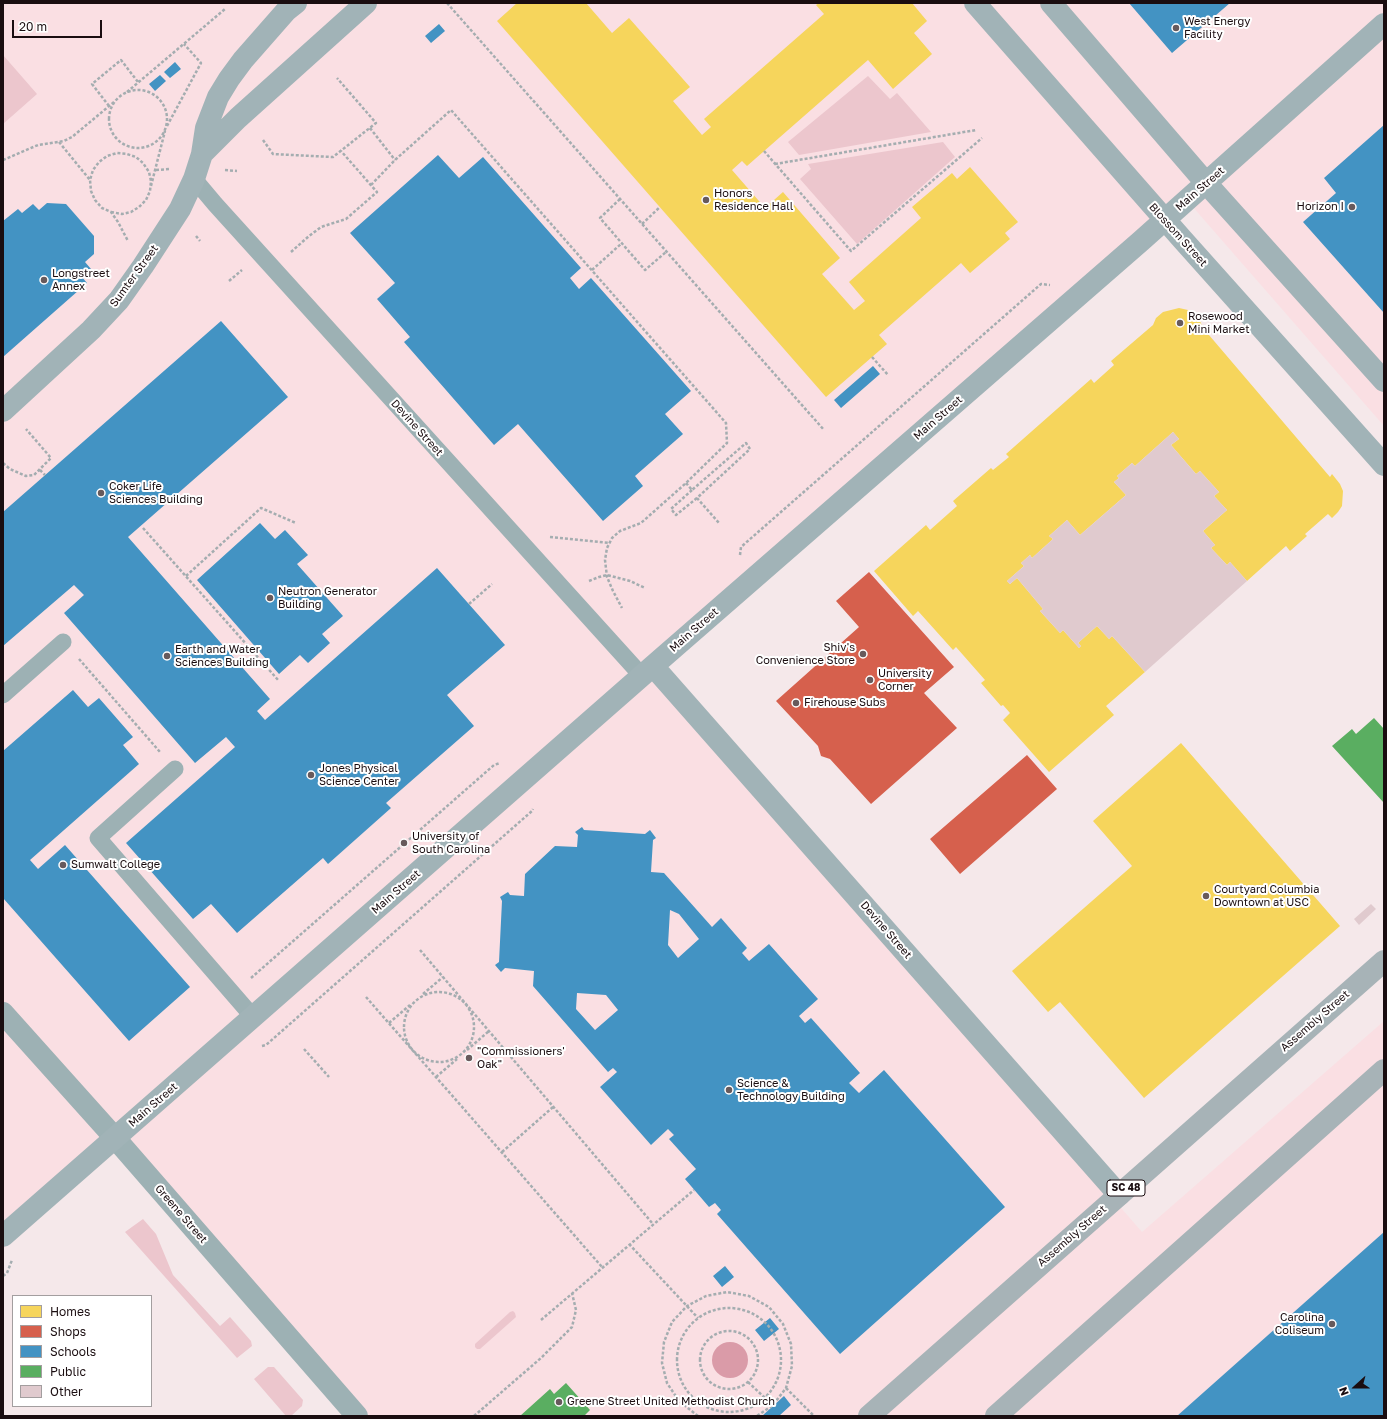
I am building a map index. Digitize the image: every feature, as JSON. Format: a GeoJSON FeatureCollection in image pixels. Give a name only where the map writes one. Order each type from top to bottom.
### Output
{"type":"FeatureCollection","features":[{"type":"Feature","properties":{"kind":"main road","name":"Assembly Street"},"geometry":{"type":"LineString","coordinates":[[869,1416],[1384,961]]}},
{"type":"Feature","properties":{"kind":"main road"},"geometry":{"type":"LineString","coordinates":[[996,1416],[1384,1070]]}},
{"type":"Feature","properties":{"kind":"street","name":"Sumter Street"},"geometry":{"type":"LineString","coordinates":[[3,411],[91,330],[119,300],[180,209],[194,179],[202,154],[206,128],[211,113],[222,91],[243,60],[286,11],[296,3]]}},
{"type":"Feature","properties":{"kind":"street","name":"Sumter Street"},"geometry":{"type":"LineString","coordinates":[[202,154],[238,118],[366,3]]}},
{"type":"Feature","properties":{"kind":"street","name":"Blossom Street"},"geometry":{"type":"LineString","coordinates":[[975,3],[1165,220],[1384,465]]}},
{"type":"Feature","properties":{"kind":"street"},"geometry":{"type":"LineString","coordinates":[[1051,3],[1206,183],[1384,381]]}},
{"type":"Feature","properties":{"kind":"street","name":"Main Street"},"geometry":{"type":"LineString","coordinates":[[3,1236],[647,671],[1165,220],[1384,24]]}},
{"type":"Feature","properties":{"kind":"street","name":"Devine Street"},"geometry":{"type":"LineString","coordinates":[[647,671],[1119,1194]]}},
{"type":"Feature","properties":{"kind":"street","name":"Greene Street"},"geometry":{"type":"LineString","coordinates":[[3,1013],[115,1138],[358,1416]]}},
{"type":"Feature","properties":{"kind":"lane","name":"Devine Street"},"geometry":{"type":"LineString","coordinates":[[194,179],[571,598],[647,671]]}},
{"type":"Feature","properties":{"kind":"lane"},"geometry":{"type":"LineString","coordinates":[[3,695],[64,642]]}},
{"type":"Feature","properties":{"kind":"lane"},"geometry":{"type":"LineString","coordinates":[[175,769],[98,838],[253,1017]]}},
{"type":"Feature","properties":{"kind":"path"},"geometry":{"type":"LineString","coordinates":[[447,3],[824,430]]}},
{"type":"Feature","properties":{"kind":"path"},"geometry":{"type":"LineString","coordinates":[[3,160],[38,145],[59,142],[72,137],[225,9]]}},
{"type":"Feature","properties":{"kind":"path"},"geometry":{"type":"LineString","coordinates":[[118,99],[112,107],[110,125],[120,142],[138,148],[147,147],[156,142],[162,136],[201,63],[184,44]]}},
{"type":"Feature","properties":{"kind":"path"},"geometry":{"type":"LineString","coordinates":[[109,106],[92,84],[121,60],[138,82]]}},
{"type":"Feature","properties":{"kind":"path"},"geometry":{"type":"LineString","coordinates":[[263,140],[274,154],[333,157],[376,123],[337,78]]}},
{"type":"Feature","properties":{"kind":"path"},"geometry":{"type":"LineString","coordinates":[[125,93],[144,91],[153,94],[160,100],[165,108],[167,118],[166,127],[150,191],[146,200],[140,207],[131,212],[122,214],[102,208],[95,200],[91,191],[90,180],[93,170],[99,162],[107,156],[117,153],[136,157],[143,163],[151,181],[150,191]]}},
{"type":"Feature","properties":{"kind":"path"},"geometry":{"type":"LineString","coordinates":[[372,186],[395,160],[451,110],[726,422],[727,443],[686,483],[641,523],[620,531],[612,538],[607,548],[605,560],[607,575],[622,608]]}},
{"type":"Feature","properties":{"kind":"path"},"geometry":{"type":"LineString","coordinates":[[370,128],[395,160]]}},
{"type":"Feature","properties":{"kind":"path"},"geometry":{"type":"LineString","coordinates":[[775,164],[976,130]]}},
{"type":"Feature","properties":{"kind":"path"},"geometry":{"type":"LineString","coordinates":[[764,151],[851,251],[982,138]]}},
{"type":"Feature","properties":{"kind":"path"},"geometry":{"type":"LineString","coordinates":[[59,142],[90,180]]}},
{"type":"Feature","properties":{"kind":"path"},"geometry":{"type":"LineString","coordinates":[[273,268],[309,236],[327,224],[340,221],[351,214],[377,192],[341,151]]}},
{"type":"Feature","properties":{"kind":"path"},"geometry":{"type":"LineString","coordinates":[[219,169],[237,171]]}},
{"type":"Feature","properties":{"kind":"path"},"geometry":{"type":"LineString","coordinates":[[620,199],[600,218],[645,270],[666,252]]}},
{"type":"Feature","properties":{"kind":"path"},"geometry":{"type":"LineString","coordinates":[[642,224],[660,208]]}},
{"type":"Feature","properties":{"kind":"path"},"geometry":{"type":"LineString","coordinates":[[112,212],[128,241]]}},
{"type":"Feature","properties":{"kind":"path"},"geometry":{"type":"LineString","coordinates":[[592,270],[622,243]]}},
{"type":"Feature","properties":{"kind":"path"},"geometry":{"type":"LineString","coordinates":[[872,357],[888,375]]}},
{"type":"Feature","properties":{"kind":"path"},"geometry":{"type":"LineString","coordinates":[[3,463],[10,469],[26,476],[34,475],[51,458],[26,429]]}},
{"type":"Feature","properties":{"kind":"path"},"geometry":{"type":"LineString","coordinates":[[746,443],[750,449],[697,498],[676,515],[671,509],[692,490],[746,443]]}},
{"type":"Feature","properties":{"kind":"path"},"geometry":{"type":"LineString","coordinates":[[39,470],[45,475]]}},
{"type":"Feature","properties":{"kind":"path"},"geometry":{"type":"LineString","coordinates":[[686,483],[692,490]]}},
{"type":"Feature","properties":{"kind":"path"},"geometry":{"type":"LineString","coordinates":[[697,498],[719,523]]}},
{"type":"Feature","properties":{"kind":"path"},"geometry":{"type":"LineString","coordinates":[[186,576],[261,508],[296,523]]}},
{"type":"Feature","properties":{"kind":"path"},"geometry":{"type":"LineString","coordinates":[[143,528],[279,681]]}},
{"type":"Feature","properties":{"kind":"path"},"geometry":{"type":"LineString","coordinates":[[513,534],[610,543]]}},
{"type":"Feature","properties":{"kind":"path"},"geometry":{"type":"LineString","coordinates":[[571,598],[588,582],[598,577],[607,575],[630,581],[645,588]]}},
{"type":"Feature","properties":{"kind":"path"},"geometry":{"type":"LineString","coordinates":[[469,604],[492,584]]}},
{"type":"Feature","properties":{"kind":"path"},"geometry":{"type":"LineString","coordinates":[[64,642],[175,769]]}},
{"type":"Feature","properties":{"kind":"path"},"geometry":{"type":"LineString","coordinates":[[420,950],[652,1224]]}},
{"type":"Feature","properties":{"kind":"path"},"geometry":{"type":"LineString","coordinates":[[389,1022],[443,977]]}},
{"type":"Feature","properties":{"kind":"path"},"geometry":{"type":"LineString","coordinates":[[437,991],[447,992],[457,996],[466,1003],[472,1012],[474,1035],[462,1054],[452,1060],[442,1062],[431,1061],[421,1057],[412,1050],[406,1040],[404,1018],[409,1008],[417,999],[426,994],[437,991]]}},
{"type":"Feature","properties":{"kind":"path"},"geometry":{"type":"LineString","coordinates":[[366,997],[602,1267]]}},
{"type":"Feature","properties":{"kind":"path"},"geometry":{"type":"LineString","coordinates":[[436,1077],[489,1031]]}},
{"type":"Feature","properties":{"kind":"path"},"geometry":{"type":"LineString","coordinates":[[304,1050],[330,1077]]}},
{"type":"Feature","properties":{"kind":"path"},"geometry":{"type":"LineString","coordinates":[[502,1152],[553,1107]]}},
{"type":"Feature","properties":{"kind":"path"},"geometry":{"type":"LineString","coordinates":[[541,1320],[652,1224],[694,1190]]}},
{"type":"Feature","properties":{"kind":"path"},"geometry":{"type":"LineString","coordinates":[[629,1244],[698,1318]]}},
{"type":"Feature","properties":{"kind":"path"},"geometry":{"type":"LineString","coordinates":[[698,1416],[679,1401],[667,1383],[662,1363],[664,1342],[672,1322],[687,1306],[706,1296],[728,1292],[750,1296],[769,1307],[783,1324],[791,1344],[792,1366],[786,1388],[773,1405],[757,1416]]}},
{"type":"Feature","properties":{"kind":"path"},"geometry":{"type":"LineString","coordinates":[[474,1416],[542,1358],[572,1327],[576,1310],[572,1293]]}},
{"type":"Feature","properties":{"kind":"path"},"geometry":{"type":"LineString","coordinates":[[726,1308],[738,1309],[751,1313],[769,1328],[774,1336],[779,1350],[780,1366],[774,1385],[765,1398],[748,1408],[730,1412],[710,1408],[689,1394],[680,1377],[677,1352],[681,1340],[690,1326],[698,1318],[710,1311],[726,1308]]}},
{"type":"Feature","properties":{"kind":"path"},"geometry":{"type":"LineString","coordinates":[[728,1331],[738,1332],[746,1336],[753,1343],[757,1351],[757,1369],[753,1378],[748,1382],[738,1388],[728,1389],[719,1388],[710,1382],[704,1375],[700,1356],[704,1346],[710,1338],[718,1333],[728,1331]]}},
{"type":"Feature","properties":{"kind":"path"},"geometry":{"type":"LineString","coordinates":[[748,1382],[765,1398]]}},
{"type":"Feature","properties":{"kind":"path"},"geometry":{"type":"LineString","coordinates":[[786,1388],[813,1415]]}},
{"type":"Feature","properties":{"kind":"shaded area","name":"University of South Carolina"},"geometry":{"type":"Polygon","coordinates":[[[3,3],[1384,3],[1384,426],[1185,198],[650,666],[1142,1232],[1384,1021],[1384,1416],[350,1416],[115,1152],[3,1249],[3,3]]]}},
{"type":"Feature","properties":{"kind":"shaded area"},"geometry":{"type":"Polygon","coordinates":[[[3,55],[37,94],[3,124],[3,55]]]}},
{"type":"Feature","properties":{"kind":"shaded area"},"geometry":{"type":"Polygon","coordinates":[[[868,76],[890,99],[897,93],[931,132],[799,155],[788,142],[868,76]]]}},
{"type":"Feature","properties":{"kind":"shaded area"},"geometry":{"type":"Polygon","coordinates":[[[943,142],[955,157],[857,244],[800,179],[811,169],[808,164],[943,142]]]}},
{"type":"Feature","properties":{"kind":"shaded area"},"geometry":{"type":"Polygon","coordinates":[[[143,1219],[156,1234],[173,1275],[220,1326],[230,1317],[251,1341],[252,1346],[237,1358],[125,1232],[143,1219]]]}},
{"type":"Feature","properties":{"kind":"shaded area"},"geometry":{"type":"Polygon","coordinates":[[[513,1311],[516,1317],[480,1349],[475,1347],[475,1344],[510,1312],[513,1311]]]}},
{"type":"Feature","properties":{"kind":"shaded area"},"geometry":{"type":"Polygon","coordinates":[[[730,1342],[743,1347],[748,1360],[743,1373],[730,1378],[717,1373],[712,1360],[717,1347],[730,1342]]]}},
{"type":"Feature","properties":{"kind":"shaded area"},"geometry":{"type":"Polygon","coordinates":[[[268,1367],[274,1367],[303,1400],[302,1406],[291,1416],[286,1416],[254,1379],[268,1367]]]}},
{"type":"Feature","properties":{"kind":"building: Homes","name":"Honors Residence Hall"},"geometry":{"type":"Polygon","coordinates":[[[517,3],[586,3],[612,33],[629,18],[690,87],[673,101],[702,135],[711,127],[704,119],[824,14],[816,5],[819,3],[912,3],[927,21],[914,33],[932,54],[893,89],[868,60],[747,166],[742,161],[732,170],[765,208],[783,192],[840,258],[822,274],[854,310],[865,301],[849,282],[921,218],[912,207],[952,173],[957,179],[970,167],[1018,222],[1005,233],[1010,239],[970,273],[961,263],[879,335],[887,344],[826,397],[497,21],[517,3]]]}},
{"type":"Feature","properties":{"kind":"building: Homes"},"geometry":{"type":"Polygon","coordinates":[[[1179,308],[1188,310],[1194,314],[1200,321],[1203,328],[1330,477],[1332,474],[1340,484],[1343,491],[1342,506],[1332,518],[1328,514],[1305,534],[1307,536],[1290,551],[1286,546],[1247,581],[1230,562],[1227,565],[1211,548],[1215,545],[1203,531],[1227,510],[1214,496],[1219,492],[1200,471],[1196,474],[1171,445],[1179,439],[1173,432],[1135,466],[1132,463],[1117,476],[1119,478],[1114,482],[1126,495],[1080,535],[1067,520],[1049,536],[1053,539],[1032,558],[1030,555],[1021,563],[1024,566],[1007,581],[1010,584],[1017,578],[1043,609],[1040,611],[1060,633],[1063,630],[1079,648],[1081,646],[1078,643],[1097,626],[1109,639],[1112,636],[1145,672],[1106,706],[1114,715],[1049,772],[1003,720],[1010,713],[1003,705],[1001,706],[981,683],[985,680],[956,647],[953,650],[918,611],[913,616],[874,571],[926,525],[930,530],[957,506],[953,501],[991,468],[993,470],[1009,457],[1006,454],[1091,379],[1094,383],[1114,365],[1111,361],[1153,325],[1156,318],[1163,312],[1179,308]]]}},
{"type":"Feature","properties":{"kind":"building: Homes","name":"Courtyard Columbia Downtown at USC"},"geometry":{"type":"Polygon","coordinates":[[[1181,743],[1340,926],[1144,1098],[1060,1002],[1048,1012],[1012,971],[1132,866],[1093,821],[1181,743]]]}},
{"type":"Feature","properties":{"kind":"building: Shops","name":"University Corner"},"geometry":{"type":"Polygon","coordinates":[[[869,572],[954,667],[924,693],[957,728],[871,804],[830,759],[821,756],[818,746],[776,701],[859,627],[836,601],[869,572]]]}},
{"type":"Feature","properties":{"kind":"building: Shops"},"geometry":{"type":"Polygon","coordinates":[[[1027,755],[1057,789],[960,874],[930,839],[1027,755]]]}},
{"type":"Feature","properties":{"kind":"building: Schools","name":"West Energy Facility"},"geometry":{"type":"Polygon","coordinates":[[[1129,3],[1230,3],[1172,53],[1129,3]]]}},
{"type":"Feature","properties":{"kind":"building: Schools"},"geometry":{"type":"Polygon","coordinates":[[[439,24],[445,31],[431,43],[425,36],[439,24]]]}},
{"type":"Feature","properties":{"kind":"building: Schools"},"geometry":{"type":"Polygon","coordinates":[[[175,62],[181,69],[170,78],[164,72],[175,62]]]}},
{"type":"Feature","properties":{"kind":"building: Schools"},"geometry":{"type":"Polygon","coordinates":[[[160,75],[166,81],[155,91],[149,84],[160,75]]]}},
{"type":"Feature","properties":{"kind":"building: Schools","name":"Horizon I"},"geometry":{"type":"Polygon","coordinates":[[[1384,125],[1384,313],[1303,222],[1336,193],[1324,178],[1384,125]]]}},
{"type":"Feature","properties":{"kind":"building: Schools"},"geometry":{"type":"Polygon","coordinates":[[[438,155],[459,178],[483,157],[581,268],[570,278],[579,289],[591,278],[691,391],[665,414],[683,434],[635,476],[643,486],[603,521],[518,424],[494,445],[404,342],[410,337],[377,299],[395,283],[350,233],[438,155]]]}},
{"type":"Feature","properties":{"kind":"building: Schools","name":"Longstreet Annex"},"geometry":{"type":"Polygon","coordinates":[[[47,203],[66,204],[94,236],[94,254],[85,262],[91,269],[82,277],[87,283],[3,357],[3,221],[18,209],[22,213],[33,204],[39,210],[47,203]]]}},
{"type":"Feature","properties":{"kind":"building: Schools"},"geometry":{"type":"Polygon","coordinates":[[[221,321],[288,397],[128,537],[270,699],[257,711],[265,720],[437,568],[505,645],[447,695],[474,726],[386,803],[391,808],[328,864],[323,858],[237,933],[211,904],[193,919],[126,843],[235,747],[226,737],[195,763],[64,613],[84,595],[74,585],[3,646],[3,512],[221,321]]]}},
{"type":"Feature","properties":{"kind":"building: Schools"},"geometry":{"type":"Polygon","coordinates":[[[873,366],[880,374],[841,408],[834,400],[873,366]]]}},
{"type":"Feature","properties":{"kind":"building: Schools","name":"Neutron Generator Building"},"geometry":{"type":"Polygon","coordinates":[[[260,523],[275,539],[285,530],[308,555],[297,564],[343,616],[322,634],[330,643],[308,663],[300,655],[279,674],[197,580],[260,523]]]}},
{"type":"Feature","properties":{"kind":"building: Schools","name":"Sumwalt College"},"geometry":{"type":"Polygon","coordinates":[[[73,690],[88,707],[99,698],[133,737],[123,745],[139,764],[30,860],[38,869],[65,845],[190,987],[129,1041],[3,898],[3,751],[73,690]]]}},
{"type":"Feature","properties":{"kind":"building: Schools","name":"Science & Technology Building"},"geometry":{"type":"Polygon","coordinates":[[[582,827],[584,830],[645,834],[650,830],[656,838],[653,840],[651,872],[664,873],[712,927],[721,918],[747,948],[742,953],[749,961],[769,944],[818,999],[799,1016],[805,1023],[811,1018],[860,1073],[849,1083],[859,1093],[884,1070],[1005,1207],[840,1354],[717,1214],[721,1210],[715,1203],[709,1207],[685,1179],[696,1169],[669,1139],[674,1135],[668,1129],[651,1145],[600,1087],[617,1072],[613,1068],[608,1072],[533,986],[534,971],[505,968],[501,972],[495,965],[499,962],[502,901],[500,897],[508,892],[510,895],[524,896],[525,874],[555,846],[577,847],[578,835],[575,832],[582,827]],[[670,910],[668,945],[678,958],[699,939],[679,914],[670,910]],[[577,993],[576,1009],[595,1030],[618,1010],[606,995],[577,993]]]}},
{"type":"Feature","properties":{"kind":"building: Schools","name":"Carolina Coliseum"},"geometry":{"type":"Polygon","coordinates":[[[1384,1232],[1384,1416],[1177,1416],[1384,1232]]]}},
{"type":"Feature","properties":{"kind":"building: Schools"},"geometry":{"type":"Polygon","coordinates":[[[725,1266],[734,1277],[722,1287],[713,1276],[725,1266]]]}},
{"type":"Feature","properties":{"kind":"building: Schools"},"geometry":{"type":"Polygon","coordinates":[[[770,1318],[779,1329],[764,1341],[755,1330],[770,1318]]]}},
{"type":"Feature","properties":{"kind":"building: Schools"},"geometry":{"type":"Polygon","coordinates":[[[784,1396],[791,1405],[779,1416],[762,1416],[784,1396]]]}},
{"type":"Feature","properties":{"kind":"building: Public"},"geometry":{"type":"Polygon","coordinates":[[[1374,718],[1384,729],[1384,803],[1332,746],[1352,729],[1356,734],[1374,718]]]}},
{"type":"Feature","properties":{"kind":"building: Public","name":"Greene Street United Methodist Church"},"geometry":{"type":"Polygon","coordinates":[[[566,1383],[590,1410],[584,1416],[520,1416],[550,1389],[554,1394],[566,1383]]]}},
{"type":"Feature","properties":{"kind":"building: Other"},"geometry":{"type":"Polygon","coordinates":[[[1173,432],[1179,439],[1171,445],[1196,474],[1200,471],[1219,492],[1214,496],[1227,510],[1203,531],[1215,545],[1211,548],[1227,565],[1230,562],[1247,581],[1145,672],[1112,636],[1109,639],[1097,626],[1078,643],[1081,646],[1079,648],[1063,630],[1060,633],[1040,611],[1043,609],[1017,578],[1010,584],[1007,581],[1024,566],[1021,563],[1030,555],[1032,558],[1053,539],[1049,536],[1067,520],[1080,535],[1126,495],[1114,482],[1119,478],[1117,476],[1132,463],[1135,466],[1173,432]]]}},
{"type":"Feature","properties":{"kind":"building: Other"},"geometry":{"type":"Polygon","coordinates":[[[1371,904],[1376,909],[1359,925],[1354,919],[1371,904]]]}},
{"type":"Feature","properties":{"kind":"place","name":"West Energy Facility"},"geometry":{"type":"Point","coordinates":[1176,28]}},
{"type":"Feature","properties":{"kind":"place","name":"Honors Residence Hall"},"geometry":{"type":"Point","coordinates":[706,200]}},
{"type":"Feature","properties":{"kind":"place","name":"Horizon I"},"geometry":{"type":"Point","coordinates":[1352,207]}},
{"type":"Feature","properties":{"kind":"place","name":"Longstreet Annex"},"geometry":{"type":"Point","coordinates":[44,280]}},
{"type":"Feature","properties":{"kind":"place","name":"Rosewood Mini Market"},"geometry":{"type":"Point","coordinates":[1180,323]}},
{"type":"Feature","properties":{"kind":"place","name":"Coker Life Sciences Building"},"geometry":{"type":"Point","coordinates":[101,493]}},
{"type":"Feature","properties":{"kind":"place","name":"Neutron Generator Building"},"geometry":{"type":"Point","coordinates":[270,598]}},
{"type":"Feature","properties":{"kind":"place","name":"Shiv's Convenience Store"},"geometry":{"type":"Point","coordinates":[863,654]}},
{"type":"Feature","properties":{"kind":"place","name":"Earth and Water Sciences Building"},"geometry":{"type":"Point","coordinates":[167,656]}},
{"type":"Feature","properties":{"kind":"place","name":"University Corner"},"geometry":{"type":"Point","coordinates":[870,680]}},
{"type":"Feature","properties":{"kind":"place","name":"Firehouse Subs"},"geometry":{"type":"Point","coordinates":[796,703]}},
{"type":"Feature","properties":{"kind":"place","name":"Jones Physical Science Center"},"geometry":{"type":"Point","coordinates":[311,775]}},
{"type":"Feature","properties":{"kind":"place","name":"University of South Carolina"},"geometry":{"type":"Point","coordinates":[404,843]}},
{"type":"Feature","properties":{"kind":"place","name":"Sumwalt College"},"geometry":{"type":"Point","coordinates":[63,865]}},
{"type":"Feature","properties":{"kind":"place","name":"Courtyard Columbia Downtown at USC"},"geometry":{"type":"Point","coordinates":[1206,896]}},
{"type":"Feature","properties":{"kind":"place","name":"\"Commissioners' Oak\""},"geometry":{"type":"Point","coordinates":[469,1058]}},
{"type":"Feature","properties":{"kind":"place","name":"Science & Technology Building"},"geometry":{"type":"Point","coordinates":[729,1090]}},
{"type":"Feature","properties":{"kind":"place","name":"Carolina Coliseum"},"geometry":{"type":"Point","coordinates":[1332,1324]}},
{"type":"Feature","properties":{"kind":"place","name":"Greene Street United Methodist Church"},"geometry":{"type":"Point","coordinates":[559,1402]}}]}
